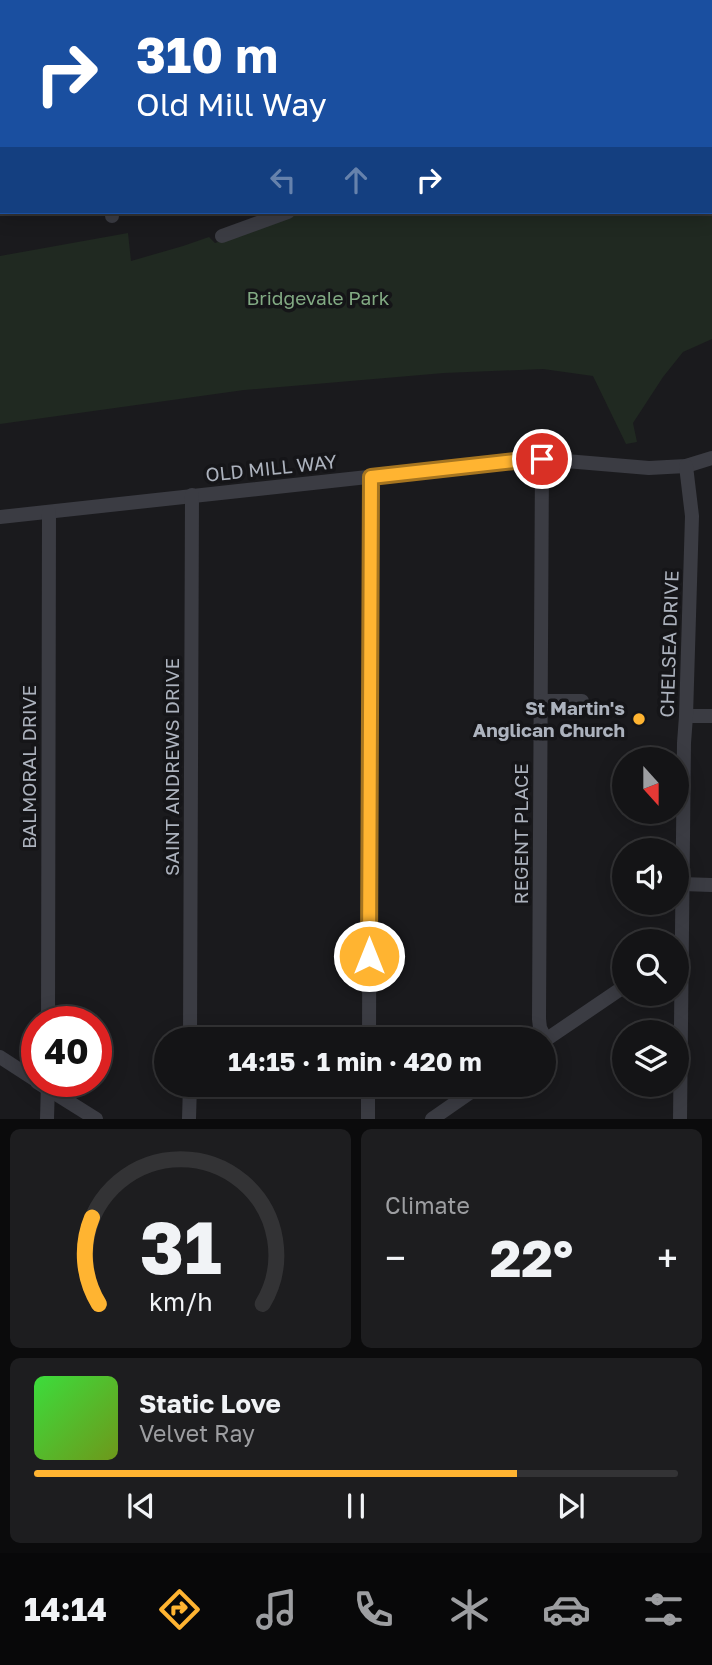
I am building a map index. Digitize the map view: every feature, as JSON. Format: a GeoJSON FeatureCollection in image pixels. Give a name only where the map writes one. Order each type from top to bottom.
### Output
{"type":"FeatureCollection","features":[{"type":"Feature","properties":{"kind":"street"},"geometry":{"type":"LineString","coordinates":[[222,236],[282,214]]}},
{"type":"Feature","properties":{"kind":"street","name":"OLD MILL WAY"},"geometry":{"type":"LineString","coordinates":[[0,517],[515,461],[542,459],[649,468],[686,466],[712,458]]}},
{"type":"Feature","properties":{"kind":"street","name":"REGENT PLACE"},"geometry":{"type":"LineString","coordinates":[[540,1027],[542,459]]}},
{"type":"Feature","properties":{"kind":"street","name":"CHELSEA DRIVE"},"geometry":{"type":"LineString","coordinates":[[683,838],[692,516],[686,466]]}},
{"type":"Feature","properties":{"kind":"street"},"geometry":{"type":"LineString","coordinates":[[369,1027],[371,477]]}},
{"type":"Feature","properties":{"kind":"street","name":"SAINT ANDREWS DRIVE"},"geometry":{"type":"LineString","coordinates":[[190,1027],[192,495]]}},
{"type":"Feature","properties":{"kind":"street","name":"BALMORAL DRIVE"},"geometry":{"type":"LineString","coordinates":[[48,1006],[49,512]]}},
{"type":"Feature","properties":{"kind":"street"},"geometry":{"type":"LineString","coordinates":[[541,701],[582,701]]}},
{"type":"Feature","properties":{"kind":"street"},"geometry":{"type":"LineString","coordinates":[[687,716],[712,716]]}},
{"type":"Feature","properties":{"kind":"street"},"geometry":{"type":"LineString","coordinates":[[689,884],[712,885]]}},
{"type":"Feature","properties":{"kind":"street"},"geometry":{"type":"LineString","coordinates":[[556,1033],[612,995]]}},
{"type":"Feature","properties":{"kind":"street"},"geometry":{"type":"LineString","coordinates":[[0,1057],[21,1070]]}},
{"type":"Feature","properties":{"kind":"street"},"geometry":{"type":"LineString","coordinates":[[44,1097],[47,1119]]}},
{"type":"Feature","properties":{"kind":"street"},"geometry":{"type":"LineString","coordinates":[[63,1097],[96,1119]]}},
{"type":"Feature","properties":{"kind":"street"},"geometry":{"type":"LineString","coordinates":[[189,1119],[190,1097]]}},
{"type":"Feature","properties":{"kind":"street"},"geometry":{"type":"LineString","coordinates":[[368,1097],[368,1119]]}},
{"type":"Feature","properties":{"kind":"street"},"geometry":{"type":"LineString","coordinates":[[432,1119],[464,1097]]}},
{"type":"Feature","properties":{"kind":"street","name":"CHELSEA DRIVE"},"geometry":{"type":"LineString","coordinates":[[680,1097],[680,1119]]}},
{"type":"Feature","properties":{"kind":"green space","name":"Bridgevale Park"},"geometry":{"type":"Polygon","coordinates":[[[295,214],[712,214],[712,339],[683,352],[633,423],[637,442],[626,444],[593,376],[543,369],[444,373],[244,390],[0,424],[0,256],[128,233],[131,261],[209,237],[215,243],[295,214]]]}},
{"type":"Feature","properties":{"kind":"place","name":"St Martin's Anglican Church"},"geometry":{"type":"Point","coordinates":[639,719]}},
{"type":"Feature","properties":{"kind":"route"},"geometry":{"type":"LineString","coordinates":[[369,956],[371,477],[542,459]]}}]}
